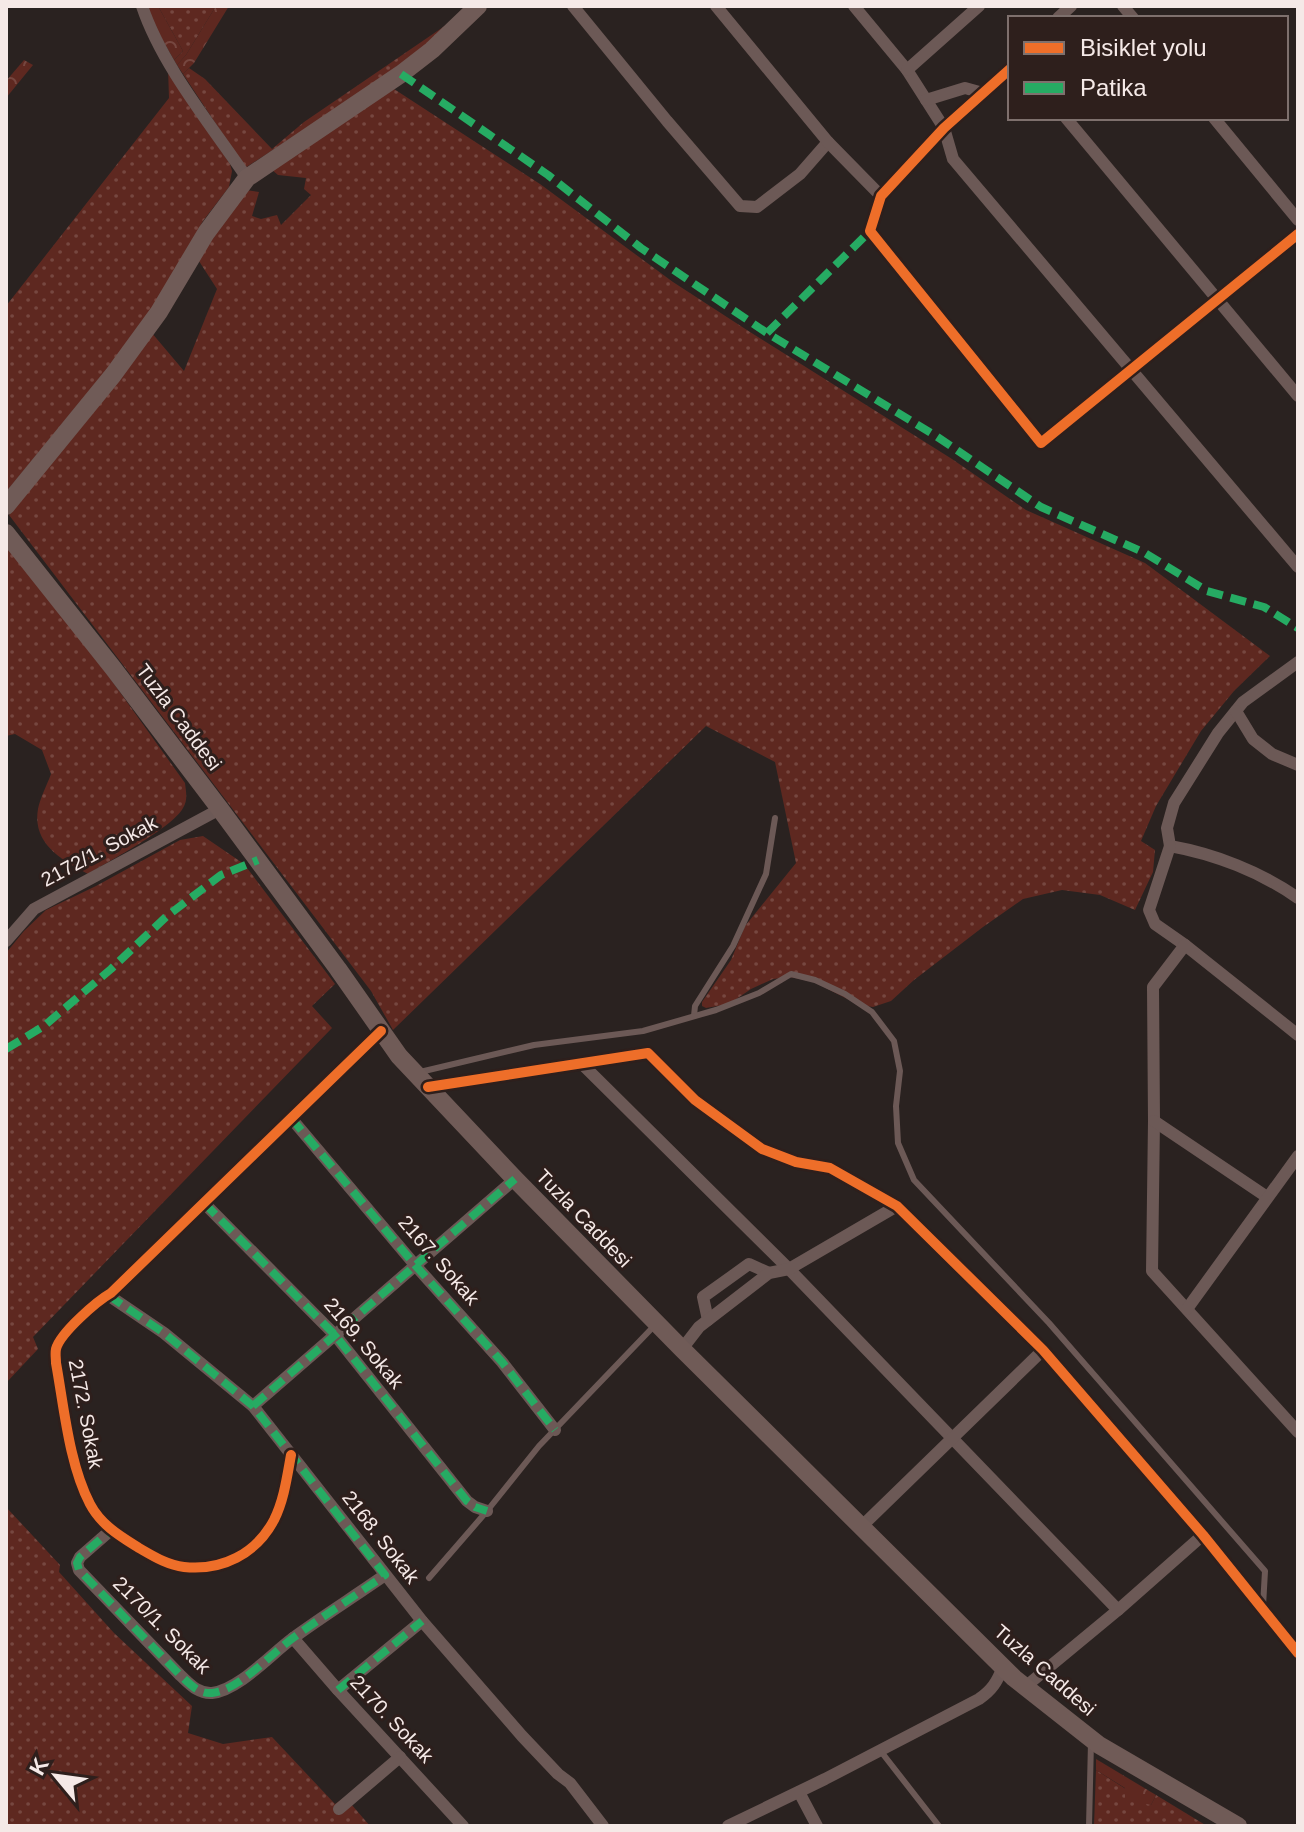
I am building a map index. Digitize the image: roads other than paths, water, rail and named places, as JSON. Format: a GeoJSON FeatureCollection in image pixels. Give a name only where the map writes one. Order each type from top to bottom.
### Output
{"type":"FeatureCollection","features":[{"type":"Feature","properties":{"kind":"main road"},"geometry":{"type":"LineString","coordinates":[[6,506],[113,375],[159,312],[206,233],[247,178],[401,74],[432,50],[478,6]]}},
{"type":"Feature","properties":{"kind":"main road","name":"Tuzla Caddesi"},"geometry":{"type":"LineString","coordinates":[[6,533],[220,809],[399,1056],[515,1179],[682,1349],[1025,1687],[1099,1745],[1238,1826]]}},
{"type":"Feature","properties":{"kind":"street"},"geometry":{"type":"LineString","coordinates":[[142,6],[176,73],[247,178]]}},
{"type":"Feature","properties":{"kind":"street"},"geometry":{"type":"LineString","coordinates":[[573,6],[740,206],[757,207],[800,174],[828,142]]}},
{"type":"Feature","properties":{"kind":"street"},"geometry":{"type":"LineString","coordinates":[[716,6],[828,142],[881,196]]}},
{"type":"Feature","properties":{"kind":"street"},"geometry":{"type":"LineString","coordinates":[[854,6],[907,70],[944,128],[953,159],[1298,567]]}},
{"type":"Feature","properties":{"kind":"street"},"geometry":{"type":"LineString","coordinates":[[907,70],[979,6]]}},
{"type":"Feature","properties":{"kind":"street"},"geometry":{"type":"LineString","coordinates":[[1008,71],[944,128],[881,196],[870,231],[1041,443],[1298,234]]}},
{"type":"Feature","properties":{"kind":"street"},"geometry":{"type":"LineString","coordinates":[[926,100],[965,88],[983,93]]}},
{"type":"Feature","properties":{"kind":"street"},"geometry":{"type":"LineString","coordinates":[[1068,120],[1298,396]]}},
{"type":"Feature","properties":{"kind":"street"},"geometry":{"type":"LineString","coordinates":[[1216,120],[1298,220]]}},
{"type":"Feature","properties":{"kind":"street"},"geometry":{"type":"LineString","coordinates":[[1298,662],[1243,702],[1218,733],[1174,803],[1167,828],[1170,846],[1149,910],[1155,924],[1298,1035]]}},
{"type":"Feature","properties":{"kind":"street"},"geometry":{"type":"LineString","coordinates":[[1236,711],[1253,739],[1272,754],[1298,765]]}},
{"type":"Feature","properties":{"kind":"street","name":"2172/1. Sokak"},"geometry":{"type":"LineString","coordinates":[[6,941],[34,909],[220,809]]}},
{"type":"Feature","properties":{"kind":"street"},"geometry":{"type":"LineString","coordinates":[[1170,846],[1196,850],[1246,869],[1298,898]]}},
{"type":"Feature","properties":{"kind":"street"},"geometry":{"type":"LineString","coordinates":[[1185,945],[1153,987],[1152,1271],[1298,1432]]}},
{"type":"Feature","properties":{"kind":"street","name":"2172. Sokak"},"geometry":{"type":"LineString","coordinates":[[291,1455],[285,1489],[274,1519],[246,1554],[228,1564],[183,1567],[156,1558],[102,1523],[90,1504],[73,1459],[56,1348],[61,1338],[89,1309],[108,1295],[381,1031]]}},
{"type":"Feature","properties":{"kind":"street"},"geometry":{"type":"LineString","coordinates":[[428,1087],[648,1053],[695,1100],[762,1149],[796,1162],[830,1168],[897,1206],[1043,1350],[1203,1535],[1298,1653]]}},
{"type":"Feature","properties":{"kind":"street"},"geometry":{"type":"LineString","coordinates":[[582,1064],[789,1269],[1118,1610]]}},
{"type":"Feature","properties":{"kind":"street","name":"2167. Sokak"},"geometry":{"type":"LineString","coordinates":[[291,1118],[502,1362],[555,1430]]}},
{"type":"Feature","properties":{"kind":"street"},"geometry":{"type":"LineString","coordinates":[[1154,1121],[1267,1197]]}},
{"type":"Feature","properties":{"kind":"street"},"geometry":{"type":"LineString","coordinates":[[1187,1309],[1298,1156]]}},
{"type":"Feature","properties":{"kind":"street"},"geometry":{"type":"LineString","coordinates":[[253,1406],[515,1179]]}},
{"type":"Feature","properties":{"kind":"street","name":"2169. Sokak"},"geometry":{"type":"LineString","coordinates":[[204,1203],[335,1335],[463,1496],[475,1507],[487,1511]]}},
{"type":"Feature","properties":{"kind":"street"},"geometry":{"type":"LineString","coordinates":[[682,1349],[699,1327],[769,1273],[789,1269],[897,1206]]}},
{"type":"Feature","properties":{"kind":"street"},"geometry":{"type":"LineString","coordinates":[[708,1320],[703,1297],[749,1264],[769,1273]]}},
{"type":"Feature","properties":{"kind":"street","name":"2168. Sokak"},"geometry":{"type":"LineString","coordinates":[[108,1295],[164,1333],[253,1406],[422,1621],[522,1736],[570,1783],[603,1826]]}},
{"type":"Feature","properties":{"kind":"street"},"geometry":{"type":"LineString","coordinates":[[862,1526],[1043,1350]]}},
{"type":"Feature","properties":{"kind":"street","name":"2170/1. Sokak"},"geometry":{"type":"LineString","coordinates":[[111,1530],[80,1557],[77,1563],[79,1570],[202,1692],[223,1690],[243,1678],[293,1638],[385,1575]]}},
{"type":"Feature","properties":{"kind":"street"},"geometry":{"type":"LineString","coordinates":[[1025,1687],[1203,1535]]}},
{"type":"Feature","properties":{"kind":"street"},"geometry":{"type":"LineString","coordinates":[[338,1690],[422,1621]]}},
{"type":"Feature","properties":{"kind":"street","name":"2170. Sokak"},"geometry":{"type":"LineString","coordinates":[[293,1638],[463,1826]]}},
{"type":"Feature","properties":{"kind":"street"},"geometry":{"type":"LineString","coordinates":[[728,1826],[979,1699],[998,1681],[1003,1667]]}},
{"type":"Feature","properties":{"kind":"street"},"geometry":{"type":"LineString","coordinates":[[339,1809],[400,1757]]}},
{"type":"Feature","properties":{"kind":"street"},"geometry":{"type":"LineString","coordinates":[[799,1792],[817,1826]]}},
{"type":"Feature","properties":{"kind":"lane"},"geometry":{"type":"LineString","coordinates":[[694,1016],[695,1006],[733,946],[766,874],[775,818]]}},
{"type":"Feature","properties":{"kind":"lane"},"geometry":{"type":"LineString","coordinates":[[415,1073],[534,1045],[643,1031],[716,1010],[759,993],[791,974],[815,980],[845,994],[872,1012],[894,1041],[900,1071],[896,1106],[898,1143],[914,1180],[1049,1323],[1265,1571],[1263,1610]]}},
{"type":"Feature","properties":{"kind":"lane"},"geometry":{"type":"LineString","coordinates":[[429,1578],[539,1446],[657,1323]]}},
{"type":"Feature","properties":{"kind":"lane"},"geometry":{"type":"LineString","coordinates":[[1089,1826],[1091,1738]]}},
{"type":"Feature","properties":{"kind":"lane"},"geometry":{"type":"LineString","coordinates":[[879,1750],[939,1826]]}}]}
